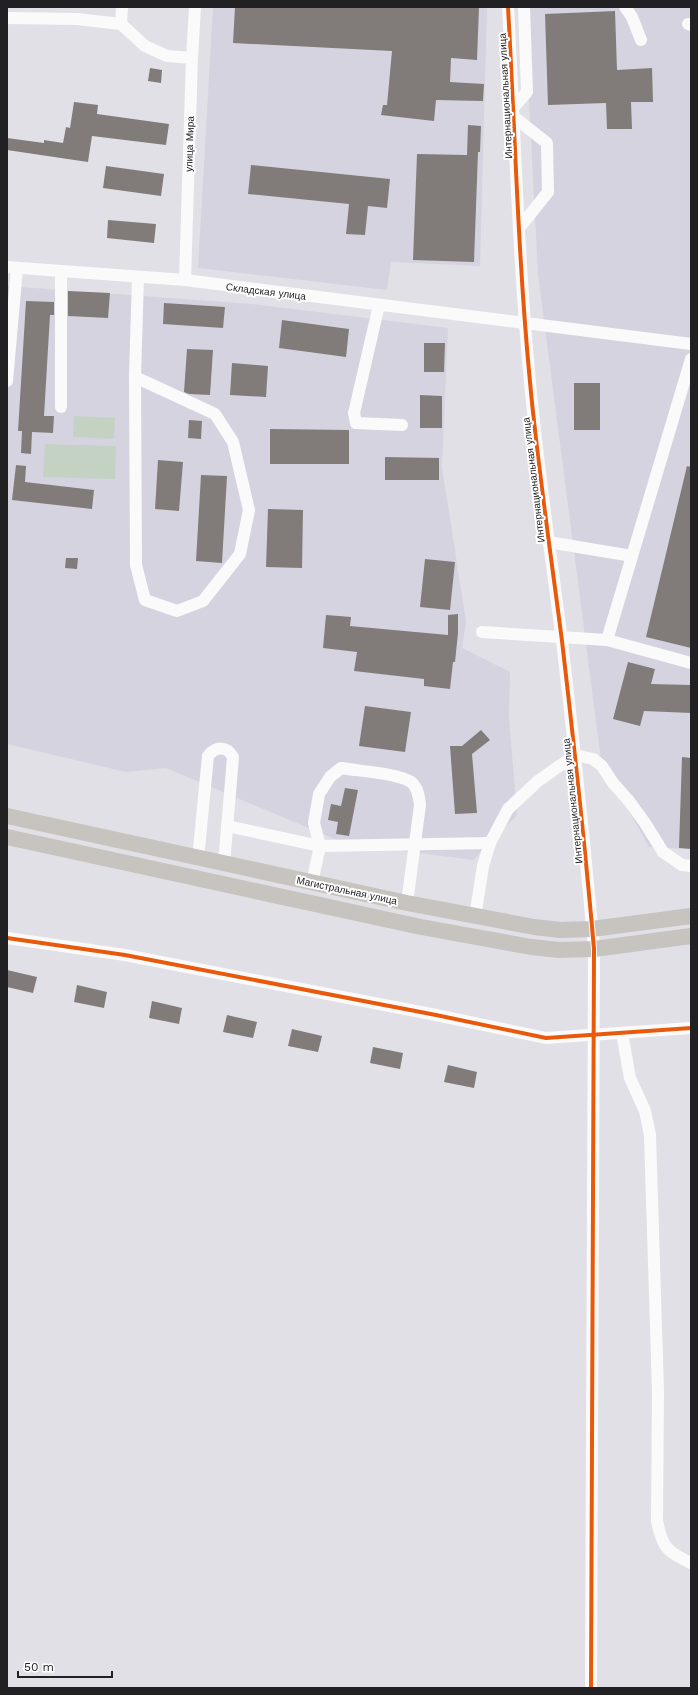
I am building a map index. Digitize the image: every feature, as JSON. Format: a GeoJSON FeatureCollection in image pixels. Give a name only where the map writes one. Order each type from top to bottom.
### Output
{"type":"FeatureCollection","features":[{"type":"Feature","properties":{"kind":"main road","name":"Магистральная улица"},"geometry":{"type":"LineString","coordinates":[[7,816],[198,859],[475,917],[534,927],[560,930],[592,928],[691,916]]}},
{"type":"Feature","properties":{"kind":"main road","name":"Магистральная улица"},"geometry":{"type":"LineString","coordinates":[[7,837],[421,927],[531,947],[558,950],[594,949],[691,936]]}},
{"type":"Feature","properties":{"kind":"street"},"geometry":{"type":"LineString","coordinates":[[121,24],[122,7]]}},
{"type":"Feature","properties":{"kind":"street","name":"улица Мира"},"geometry":{"type":"LineString","coordinates":[[185,280],[195,7]]}},
{"type":"Feature","properties":{"kind":"street","name":"Интернациональная улица"},"geometry":{"type":"LineString","coordinates":[[508,7],[525,324],[530,383],[548,542],[576,755],[594,949],[591,1688]]}},
{"type":"Feature","properties":{"kind":"street"},"geometry":{"type":"LineString","coordinates":[[520,227],[548,192],[547,143],[514,112],[527,92],[524,7]]}},
{"type":"Feature","properties":{"kind":"street"},"geometry":{"type":"LineString","coordinates":[[625,7],[632,17],[641,40]]}},
{"type":"Feature","properties":{"kind":"street"},"geometry":{"type":"LineString","coordinates":[[7,18],[77,18],[121,24],[145,46],[167,56],[192,58]]}},
{"type":"Feature","properties":{"kind":"street"},"geometry":{"type":"LineString","coordinates":[[7,381],[12,267]]}},
{"type":"Feature","properties":{"kind":"street","name":"Складская улица"},"geometry":{"type":"LineString","coordinates":[[12,267],[185,280],[691,344]]}},
{"type":"Feature","properties":{"kind":"street"},"geometry":{"type":"LineString","coordinates":[[61,271],[61,407]]}},
{"type":"Feature","properties":{"kind":"street"},"geometry":{"type":"LineString","coordinates":[[135,377],[215,414],[233,442],[249,510],[240,554],[203,601],[177,611],[145,600],[136,565],[135,377],[138,276]]}},
{"type":"Feature","properties":{"kind":"street"},"geometry":{"type":"LineString","coordinates":[[379,305],[354,414],[356,423],[402,425]]}},
{"type":"Feature","properties":{"kind":"street"},"geometry":{"type":"LineString","coordinates":[[607,640],[691,359]]}},
{"type":"Feature","properties":{"kind":"street"},"geometry":{"type":"LineString","coordinates":[[548,542],[632,556]]}},
{"type":"Feature","properties":{"kind":"street"},"geometry":{"type":"LineString","coordinates":[[482,632],[607,640],[691,663]]}},
{"type":"Feature","properties":{"kind":"street"},"geometry":{"type":"LineString","coordinates":[[198,859],[208,756],[217,749],[226,750],[233,757],[224,864]]}},
{"type":"Feature","properties":{"kind":"street"},"geometry":{"type":"LineString","coordinates":[[475,917],[483,866],[490,843],[508,809],[538,781],[576,755],[593,759],[602,766],[613,784],[629,801],[645,823],[663,852],[682,865],[691,866]]}},
{"type":"Feature","properties":{"kind":"street"},"geometry":{"type":"LineString","coordinates":[[312,883],[320,846],[314,823],[319,794],[330,778],[341,768],[401,778],[412,783],[418,793],[420,804],[407,903]]}},
{"type":"Feature","properties":{"kind":"street"},"geometry":{"type":"LineString","coordinates":[[227,826],[320,846],[490,843]]}},
{"type":"Feature","properties":{"kind":"street"},"geometry":{"type":"LineString","coordinates":[[7,938],[125,955],[436,1014],[546,1038],[691,1028]]}},
{"type":"Feature","properties":{"kind":"street"},"geometry":{"type":"LineString","coordinates":[[622,1032],[630,1078],[646,1110],[650,1135],[658,1391],[657,1521],[660,1537],[672,1554],[691,1563]]}},
{"type":"Feature","properties":{"kind":"shaded area"},"geometry":{"type":"Polygon","coordinates":[[[213,7],[487,7],[480,266],[391,262],[387,290],[198,268],[213,7]]]}},
{"type":"Feature","properties":{"kind":"shaded area"},"geometry":{"type":"Polygon","coordinates":[[[524,7],[691,7],[691,849],[649,847],[601,760],[538,274],[524,7]]]}},
{"type":"Feature","properties":{"kind":"shaded area"},"geometry":{"type":"Polygon","coordinates":[[[7,286],[252,304],[448,328],[442,467],[466,621],[462,648],[510,672],[509,717],[517,815],[473,860],[344,843],[166,768],[126,772],[7,744],[7,286]]]}},
{"type":"Feature","properties":{"kind":"green space"},"geometry":{"type":"Polygon","coordinates":[[[74,416],[115,418],[114,439],[73,437],[74,416]]]}},
{"type":"Feature","properties":{"kind":"green space"},"geometry":{"type":"Polygon","coordinates":[[[45,444],[116,446],[115,479],[43,477],[45,444]]]}},
{"type":"Feature","properties":{"kind":"building"},"geometry":{"type":"Polygon","coordinates":[[[235,7],[479,7],[477,60],[451,58],[450,82],[484,84],[483,101],[436,100],[434,121],[381,115],[383,105],[387,105],[392,51],[233,43],[235,7]]]}},
{"type":"Feature","properties":{"kind":"building"},"geometry":{"type":"Polygon","coordinates":[[[615,11],[617,70],[652,68],[653,102],[631,102],[632,129],[607,129],[606,103],[548,105],[545,14],[615,11]]]}},
{"type":"Feature","properties":{"kind":"building"},"geometry":{"type":"Polygon","coordinates":[[[150,68],[162,70],[161,83],[148,81],[150,68]]]}},
{"type":"Feature","properties":{"kind":"building"},"geometry":{"type":"Polygon","coordinates":[[[74,102],[98,105],[97,114],[169,124],[166,145],[92,136],[88,162],[7,150],[7,138],[44,143],[44,140],[63,143],[66,127],[70,128],[74,102]]]}},
{"type":"Feature","properties":{"kind":"building"},"geometry":{"type":"Polygon","coordinates":[[[468,125],[481,126],[480,152],[478,152],[474,262],[413,260],[417,154],[467,155],[468,125]]]}},
{"type":"Feature","properties":{"kind":"building"},"geometry":{"type":"Polygon","coordinates":[[[251,165],[390,179],[387,208],[368,206],[365,235],[346,234],[349,204],[248,194],[251,165]]]}},
{"type":"Feature","properties":{"kind":"building"},"geometry":{"type":"Polygon","coordinates":[[[106,166],[164,174],[161,196],[103,188],[106,166]]]}},
{"type":"Feature","properties":{"kind":"building"},"geometry":{"type":"Polygon","coordinates":[[[108,220],[156,224],[154,243],[107,238],[108,220]]]}},
{"type":"Feature","properties":{"kind":"building"},"geometry":{"type":"Polygon","coordinates":[[[68,291],[110,293],[108,318],[68,316],[68,291]]]}},
{"type":"Feature","properties":{"kind":"building"},"geometry":{"type":"Polygon","coordinates":[[[26,301],[54,302],[54,315],[50,315],[44,416],[54,416],[53,433],[32,432],[31,454],[21,453],[22,431],[18,431],[26,301]]]}},
{"type":"Feature","properties":{"kind":"building"},"geometry":{"type":"Polygon","coordinates":[[[164,303],[225,307],[223,328],[163,324],[164,303]]]}},
{"type":"Feature","properties":{"kind":"building"},"geometry":{"type":"Polygon","coordinates":[[[282,320],[349,329],[346,357],[279,348],[282,320]]]}},
{"type":"Feature","properties":{"kind":"building"},"geometry":{"type":"Polygon","coordinates":[[[424,343],[445,343],[444,372],[424,372],[424,343]]]}},
{"type":"Feature","properties":{"kind":"building"},"geometry":{"type":"Polygon","coordinates":[[[187,349],[213,350],[210,395],[189,394],[184,392],[187,349]]]}},
{"type":"Feature","properties":{"kind":"building"},"geometry":{"type":"Polygon","coordinates":[[[232,363],[268,366],[266,397],[230,395],[232,363]]]}},
{"type":"Feature","properties":{"kind":"building"},"geometry":{"type":"Polygon","coordinates":[[[574,383],[600,383],[600,430],[574,430],[574,383]]]}},
{"type":"Feature","properties":{"kind":"building"},"geometry":{"type":"Polygon","coordinates":[[[420,395],[442,396],[442,428],[420,428],[420,395]]]}},
{"type":"Feature","properties":{"kind":"building"},"geometry":{"type":"Polygon","coordinates":[[[189,420],[202,421],[201,439],[188,438],[189,420]]]}},
{"type":"Feature","properties":{"kind":"building"},"geometry":{"type":"Polygon","coordinates":[[[270,429],[349,430],[349,464],[270,464],[270,429]]]}},
{"type":"Feature","properties":{"kind":"building"},"geometry":{"type":"Polygon","coordinates":[[[385,457],[439,458],[439,480],[385,480],[385,457]]]}},
{"type":"Feature","properties":{"kind":"building"},"geometry":{"type":"Polygon","coordinates":[[[158,460],[183,462],[179,511],[155,509],[158,460]]]}},
{"type":"Feature","properties":{"kind":"building"},"geometry":{"type":"Polygon","coordinates":[[[16,465],[26,466],[25,482],[94,490],[92,509],[12,500],[16,465]]]}},
{"type":"Feature","properties":{"kind":"building"},"geometry":{"type":"Polygon","coordinates":[[[687,466],[691,467],[691,648],[646,637],[687,466]]]}},
{"type":"Feature","properties":{"kind":"building"},"geometry":{"type":"Polygon","coordinates":[[[201,475],[227,476],[222,563],[196,561],[201,475]]]}},
{"type":"Feature","properties":{"kind":"building"},"geometry":{"type":"Polygon","coordinates":[[[268,509],[303,510],[302,568],[266,567],[268,509]]]}},
{"type":"Feature","properties":{"kind":"building"},"geometry":{"type":"Polygon","coordinates":[[[66,558],[78,558],[77,569],[65,568],[66,558]]]}},
{"type":"Feature","properties":{"kind":"building"},"geometry":{"type":"Polygon","coordinates":[[[425,559],[455,562],[450,610],[420,607],[425,559]]]}},
{"type":"Feature","properties":{"kind":"building"},"geometry":{"type":"Polygon","coordinates":[[[458,614],[455,662],[453,662],[450,689],[424,686],[424,679],[354,671],[357,652],[323,648],[326,615],[351,617],[350,626],[448,635],[448,615],[458,614]]]}},
{"type":"Feature","properties":{"kind":"building"},"geometry":{"type":"Polygon","coordinates":[[[628,662],[655,669],[651,684],[691,685],[691,713],[644,711],[640,726],[613,719],[628,662]]]}},
{"type":"Feature","properties":{"kind":"building"},"geometry":{"type":"Polygon","coordinates":[[[365,706],[411,712],[405,752],[359,746],[365,706]]]}},
{"type":"Feature","properties":{"kind":"building"},"geometry":{"type":"Polygon","coordinates":[[[481,730],[490,740],[472,754],[477,813],[455,814],[450,746],[462,746],[481,730]]]}},
{"type":"Feature","properties":{"kind":"building"},"geometry":{"type":"Polygon","coordinates":[[[682,757],[691,758],[691,849],[679,848],[682,757]]]}},
{"type":"Feature","properties":{"kind":"building"},"geometry":{"type":"Polygon","coordinates":[[[345,788],[358,790],[349,836],[336,834],[338,822],[328,820],[331,804],[341,806],[345,788]]]}},
{"type":"Feature","properties":{"kind":"building"},"geometry":{"type":"Polygon","coordinates":[[[7,970],[37,977],[33,993],[7,987],[7,970]]]}},
{"type":"Feature","properties":{"kind":"building"},"geometry":{"type":"Polygon","coordinates":[[[77,985],[107,992],[104,1008],[74,1002],[77,985]]]}},
{"type":"Feature","properties":{"kind":"building"},"geometry":{"type":"Polygon","coordinates":[[[152,1001],[182,1008],[179,1024],[149,1018],[152,1001]]]}},
{"type":"Feature","properties":{"kind":"building"},"geometry":{"type":"Polygon","coordinates":[[[227,1015],[257,1022],[253,1038],[223,1032],[227,1015]]]}},
{"type":"Feature","properties":{"kind":"building"},"geometry":{"type":"Polygon","coordinates":[[[292,1029],[322,1036],[318,1052],[288,1046],[292,1029]]]}},
{"type":"Feature","properties":{"kind":"building"},"geometry":{"type":"Polygon","coordinates":[[[373,1047],[403,1053],[400,1069],[370,1063],[373,1047]]]}},
{"type":"Feature","properties":{"kind":"building"},"geometry":{"type":"Polygon","coordinates":[[[448,1065],[477,1072],[474,1088],[444,1082],[448,1065]]]}},
{"type":"Feature","properties":{"kind":"cycle path"},"geometry":{"type":"LineString","coordinates":[[508,7],[520,241],[533,415],[562,641],[594,949],[591,1688]]}},
{"type":"Feature","properties":{"kind":"cycle path"},"geometry":{"type":"LineString","coordinates":[[7,938],[125,955],[436,1015],[546,1038],[691,1028]]}}]}
